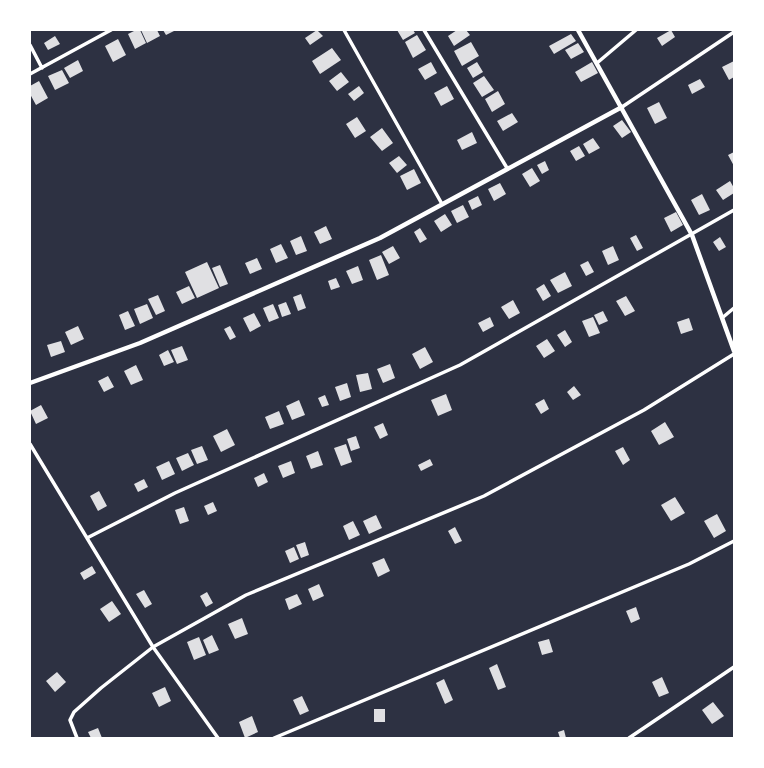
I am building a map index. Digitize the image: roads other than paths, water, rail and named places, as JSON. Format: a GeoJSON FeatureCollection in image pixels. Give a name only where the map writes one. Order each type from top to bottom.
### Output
{"type":"FeatureCollection","features":[{"type":"Feature","properties":{"kind":"street"},"geometry":{"type":"LineString","coordinates":[[30,74],[111,30]]}},
{"type":"Feature","properties":{"kind":"street"},"geometry":{"type":"LineString","coordinates":[[344,30],[442,204]]}},
{"type":"Feature","properties":{"kind":"street"},"geometry":{"type":"LineString","coordinates":[[424,30],[507,168]]}},
{"type":"Feature","properties":{"kind":"street"},"geometry":{"type":"LineString","coordinates":[[578,30],[692,235],[734,351]]}},
{"type":"Feature","properties":{"kind":"street"},"geometry":{"type":"LineString","coordinates":[[597,63],[636,30]]}},
{"type":"Feature","properties":{"kind":"street"},"geometry":{"type":"LineString","coordinates":[[30,383],[140,343],[380,238],[622,107],[734,32]]}},
{"type":"Feature","properties":{"kind":"street"},"geometry":{"type":"LineString","coordinates":[[30,45],[42,68]]}},
{"type":"Feature","properties":{"kind":"street"},"geometry":{"type":"LineString","coordinates":[[87,538],[175,493],[460,365],[734,210]]}},
{"type":"Feature","properties":{"kind":"street"},"geometry":{"type":"LineString","coordinates":[[722,318],[734,308]]}},
{"type":"Feature","properties":{"kind":"street"},"geometry":{"type":"LineString","coordinates":[[76,738],[70,720],[74,712],[101,688],[153,647],[246,595],[484,496],[644,410],[734,354]]}},
{"type":"Feature","properties":{"kind":"street"},"geometry":{"type":"LineString","coordinates":[[30,444],[153,647],[218,738]]}},
{"type":"Feature","properties":{"kind":"street"},"geometry":{"type":"LineString","coordinates":[[274,738],[689,564],[734,541]]}},
{"type":"Feature","properties":{"kind":"street"},"geometry":{"type":"LineString","coordinates":[[629,738],[734,667]]}}]}
